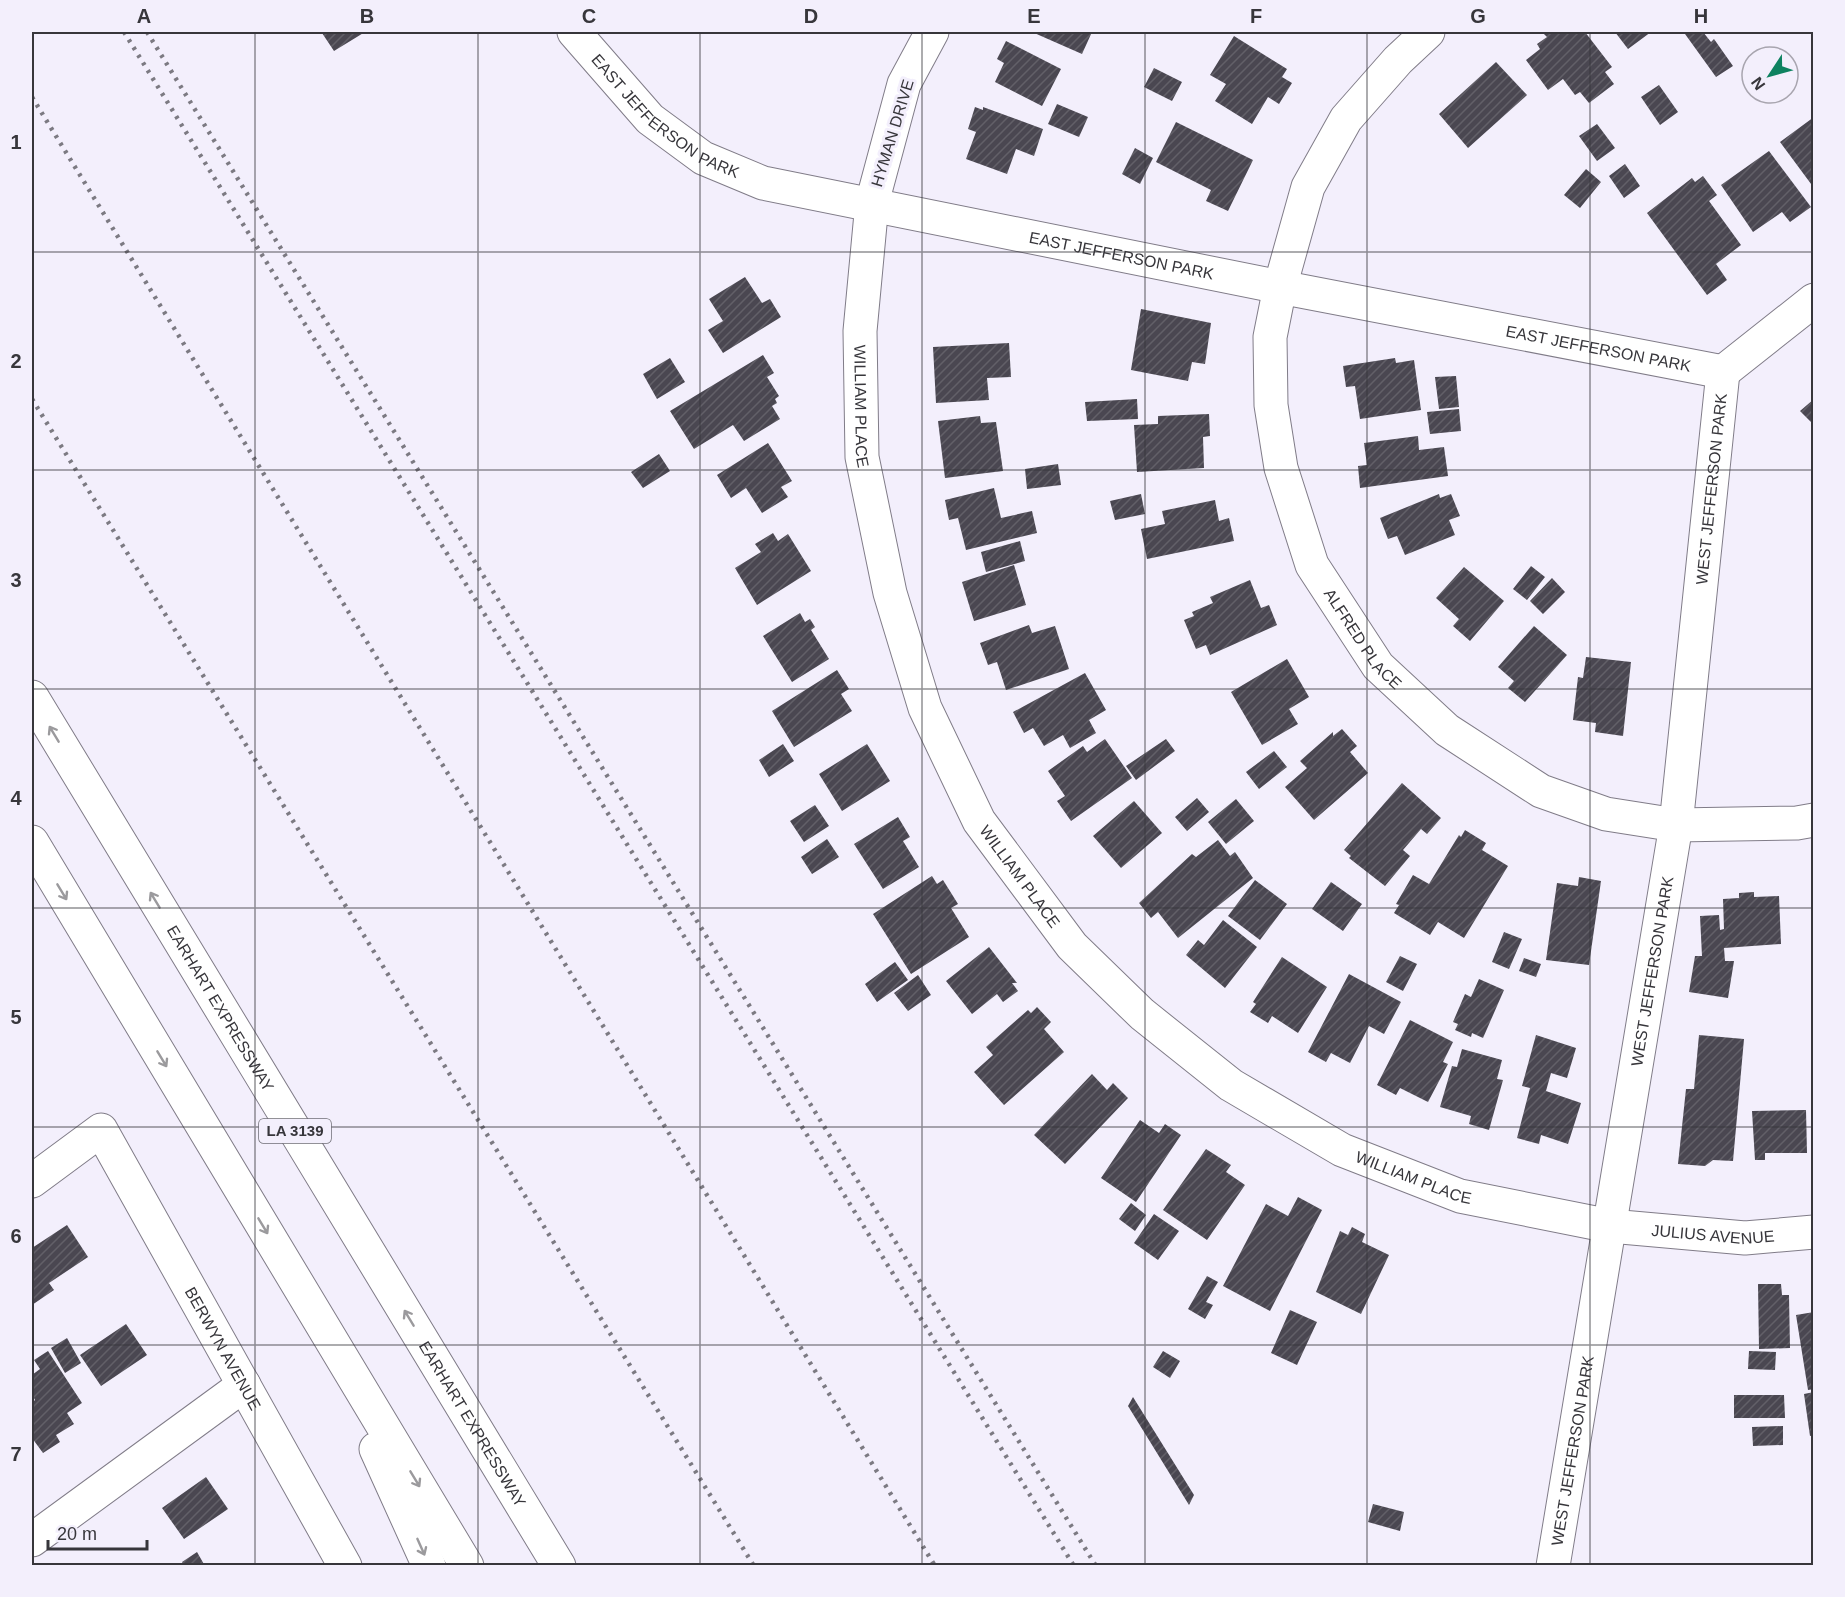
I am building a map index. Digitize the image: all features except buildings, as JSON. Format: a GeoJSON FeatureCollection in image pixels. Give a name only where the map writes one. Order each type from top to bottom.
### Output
{"type":"FeatureCollection","features":[{"type":"Feature","properties":{"kind":"main road","name":"EAST JEFFERSON PARK"},"geometry":{"type":"LineString","coordinates":[[574,32],[650,119],[703,158],[763,183],[872,203],[1280,287],[1723,372]]}},
{"type":"Feature","properties":{"kind":"main road","name":"HYMAN DRIVE"},"geometry":{"type":"LineString","coordinates":[[872,203],[904,84],[932,32]]}},
{"type":"Feature","properties":{"kind":"main road","name":"ALFRED PLACE"},"geometry":{"type":"LineString","coordinates":[[1428,32],[1398,60],[1346,119],[1308,187],[1280,287],[1270,337],[1271,405],[1281,468],[1312,566],[1378,666],[1447,730],[1541,790],[1606,814],[1676,825],[1797,823],[1814,820]]}},
{"type":"Feature","properties":{"kind":"main road","name":"WILLIAM PLACE"},"geometry":{"type":"LineString","coordinates":[[872,203],[860,330],[862,457],[890,593],[925,708],[979,821],[1072,946],[1142,1014],[1231,1085],[1342,1150],[1460,1196],[1610,1226]]}},
{"type":"Feature","properties":{"kind":"main road"},"geometry":{"type":"LineString","coordinates":[[1723,372],[1814,300]]}},
{"type":"Feature","properties":{"kind":"main road","name":"WEST JEFFERSON PARK"},"geometry":{"type":"LineString","coordinates":[[1553,1566],[1676,825],[1723,372]]}},
{"type":"Feature","properties":{"kind":"main road","name":"EARHART EXPRESSWAY"},"geometry":{"type":"LineString","coordinates":[[32,697],[559,1566]]}},
{"type":"Feature","properties":{"kind":"main road"},"geometry":{"type":"LineString","coordinates":[[32,842],[467,1566]]}},
{"type":"Feature","properties":{"kind":"main road","name":"BERWYN AVENUE"},"geometry":{"type":"LineString","coordinates":[[32,1181],[101,1130],[345,1566]]}},
{"type":"Feature","properties":{"kind":"main road","name":"JULIUS AVENUE"},"geometry":{"type":"LineString","coordinates":[[1610,1226],[1745,1238],[1814,1232]]}},
{"type":"Feature","properties":{"kind":"main road"},"geometry":{"type":"LineString","coordinates":[[310,1303],[429,1566]]}},
{"type":"Feature","properties":{"kind":"main road"},"geometry":{"type":"LineString","coordinates":[[32,1540],[244,1385]]}},
{"type":"Feature","properties":{"kind":"railway"},"geometry":{"type":"LineString","coordinates":[[124,32],[1074,1566]]}},
{"type":"Feature","properties":{"kind":"railway"},"geometry":{"type":"LineString","coordinates":[[147,32],[1096,1566]]}},
{"type":"Feature","properties":{"kind":"railway"},"geometry":{"type":"LineString","coordinates":[[32,97],[935,1566]]}},
{"type":"Feature","properties":{"kind":"railway"},"geometry":{"type":"LineString","coordinates":[[32,399],[754,1566]]}}]}
